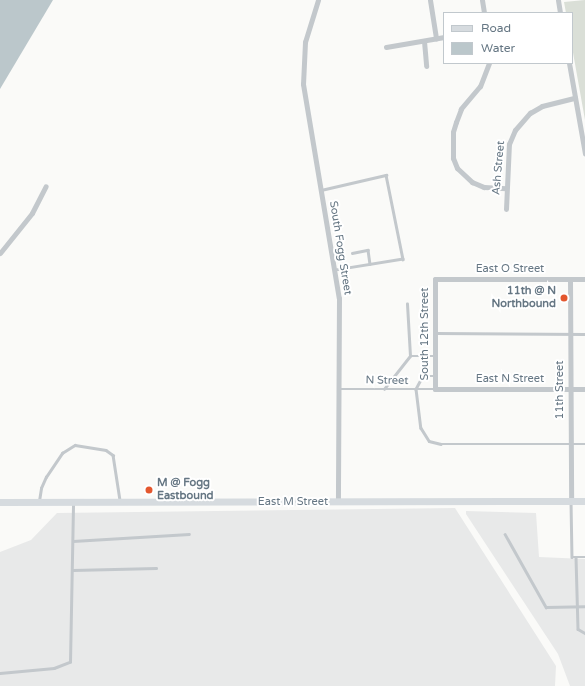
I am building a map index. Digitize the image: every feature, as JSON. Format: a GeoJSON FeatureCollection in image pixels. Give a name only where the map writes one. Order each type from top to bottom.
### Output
{"type":"FeatureCollection","features":[{"type":"Feature","properties":{"kind":"street","name":"South Fogg Street"},"geometry":{"type":"LineString","coordinates":[[318,0],[311,17],[303,61],[303,84],[339,298],[338,502]]}},
{"type":"Feature","properties":{"kind":"street"},"geometry":{"type":"LineString","coordinates":[[430,0],[436,38]]}},
{"type":"Feature","properties":{"kind":"street"},"geometry":{"type":"LineString","coordinates":[[482,0],[484,12]]}},
{"type":"Feature","properties":{"kind":"street"},"geometry":{"type":"LineString","coordinates":[[558,0],[560,12]]}},
{"type":"Feature","properties":{"kind":"street"},"geometry":{"type":"LineString","coordinates":[[386,47],[443,37]]}},
{"type":"Feature","properties":{"kind":"street"},"geometry":{"type":"LineString","coordinates":[[424,41],[426,66]]}},
{"type":"Feature","properties":{"kind":"street"},"geometry":{"type":"LineString","coordinates":[[489,64],[480,86],[461,109],[453,132],[452,152],[457,168],[472,182],[484,187],[506,188]]}},
{"type":"Feature","properties":{"kind":"street"},"geometry":{"type":"LineString","coordinates":[[569,64],[585,154]]}},
{"type":"Feature","properties":{"kind":"street","name":"Ash Street"},"geometry":{"type":"LineString","coordinates":[[506,209],[509,144],[521,121],[542,106],[575,98]]}},
{"type":"Feature","properties":{"kind":"street"},"geometry":{"type":"LineString","coordinates":[[0,253],[32,213],[46,186]]}},
{"type":"Feature","properties":{"kind":"street","name":"East O Street"},"geometry":{"type":"LineString","coordinates":[[435,279],[585,279]]}},
{"type":"Feature","properties":{"kind":"street","name":"South 12th Street"},"geometry":{"type":"LineString","coordinates":[[435,279],[435,389]]}},
{"type":"Feature","properties":{"kind":"street","name":"11th Street"},"geometry":{"type":"LineString","coordinates":[[570,279],[571,501]]}},
{"type":"Feature","properties":{"kind":"street","name":"East N Street"},"geometry":{"type":"LineString","coordinates":[[435,389],[585,388]]}},
{"type":"Feature","properties":{"kind":"street","name":"East M Street"},"geometry":{"type":"LineString","coordinates":[[0,502],[585,501]]}},
{"type":"Feature","properties":{"kind":"lane"},"geometry":{"type":"LineString","coordinates":[[321,190],[386,175],[403,259],[334,270]]}},
{"type":"Feature","properties":{"kind":"lane"},"geometry":{"type":"LineString","coordinates":[[352,253],[368,250],[370,264]]}},
{"type":"Feature","properties":{"kind":"lane"},"geometry":{"type":"LineString","coordinates":[[384,389],[410,356],[407,304]]}},
{"type":"Feature","properties":{"kind":"lane"},"geometry":{"type":"LineString","coordinates":[[435,332],[585,334]]}},
{"type":"Feature","properties":{"kind":"lane"},"geometry":{"type":"LineString","coordinates":[[410,356],[435,356]]}},
{"type":"Feature","properties":{"kind":"lane"},"geometry":{"type":"LineString","coordinates":[[424,356],[423,376],[416,389],[421,428],[426,439],[434,443],[585,444]]}},
{"type":"Feature","properties":{"kind":"lane"},"geometry":{"type":"LineString","coordinates":[[423,376],[435,376]]}},
{"type":"Feature","properties":{"kind":"lane","name":"N Street"},"geometry":{"type":"LineString","coordinates":[[339,389],[435,389]]}},
{"type":"Feature","properties":{"kind":"lane"},"geometry":{"type":"LineString","coordinates":[[39,502],[41,488],[46,477],[62,453],[75,445],[106,450],[113,455],[120,502]]}},
{"type":"Feature","properties":{"kind":"lane"},"geometry":{"type":"LineString","coordinates":[[571,501],[572,557],[585,557]]}},
{"type":"Feature","properties":{"kind":"lane"},"geometry":{"type":"LineString","coordinates":[[0,673],[54,668],[70,662],[73,570],[73,502]]}},
{"type":"Feature","properties":{"kind":"lane"},"geometry":{"type":"LineString","coordinates":[[73,541],[189,534]]}},
{"type":"Feature","properties":{"kind":"lane"},"geometry":{"type":"LineString","coordinates":[[504,534],[546,607],[585,606]]}},
{"type":"Feature","properties":{"kind":"lane"},"geometry":{"type":"LineString","coordinates":[[576,557],[578,629],[585,633]]}},
{"type":"Feature","properties":{"kind":"lane"},"geometry":{"type":"LineString","coordinates":[[73,570],[156,568]]}},
{"type":"Feature","properties":{"kind":"shaded area"},"geometry":{"type":"Polygon","coordinates":[[[585,0],[585,120],[573,53],[573,12],[566,12],[564,2],[585,0]]]}},
{"type":"Feature","properties":{"kind":"shaded area"},"geometry":{"type":"Polygon","coordinates":[[[455,508],[556,666],[555,686],[0,686],[0,552],[31,540],[57,513],[455,508]]]}},
{"type":"Feature","properties":{"kind":"shaded area"},"geometry":{"type":"Polygon","coordinates":[[[466,511],[536,513],[539,557],[585,559],[585,686],[570,686],[558,654],[466,514],[466,511]]]}},
{"type":"Feature","properties":{"kind":"water"},"geometry":{"type":"Polygon","coordinates":[[[0,0],[53,0],[0,89],[0,0]]]}},
{"type":"Feature","properties":{"kind":"place","name":"11th @ N Northbound"},"geometry":{"type":"Point","coordinates":[564,298]}},
{"type":"Feature","properties":{"kind":"place","name":"M @ Fogg Eastbound"},"geometry":{"type":"Point","coordinates":[149,490]}}]}
